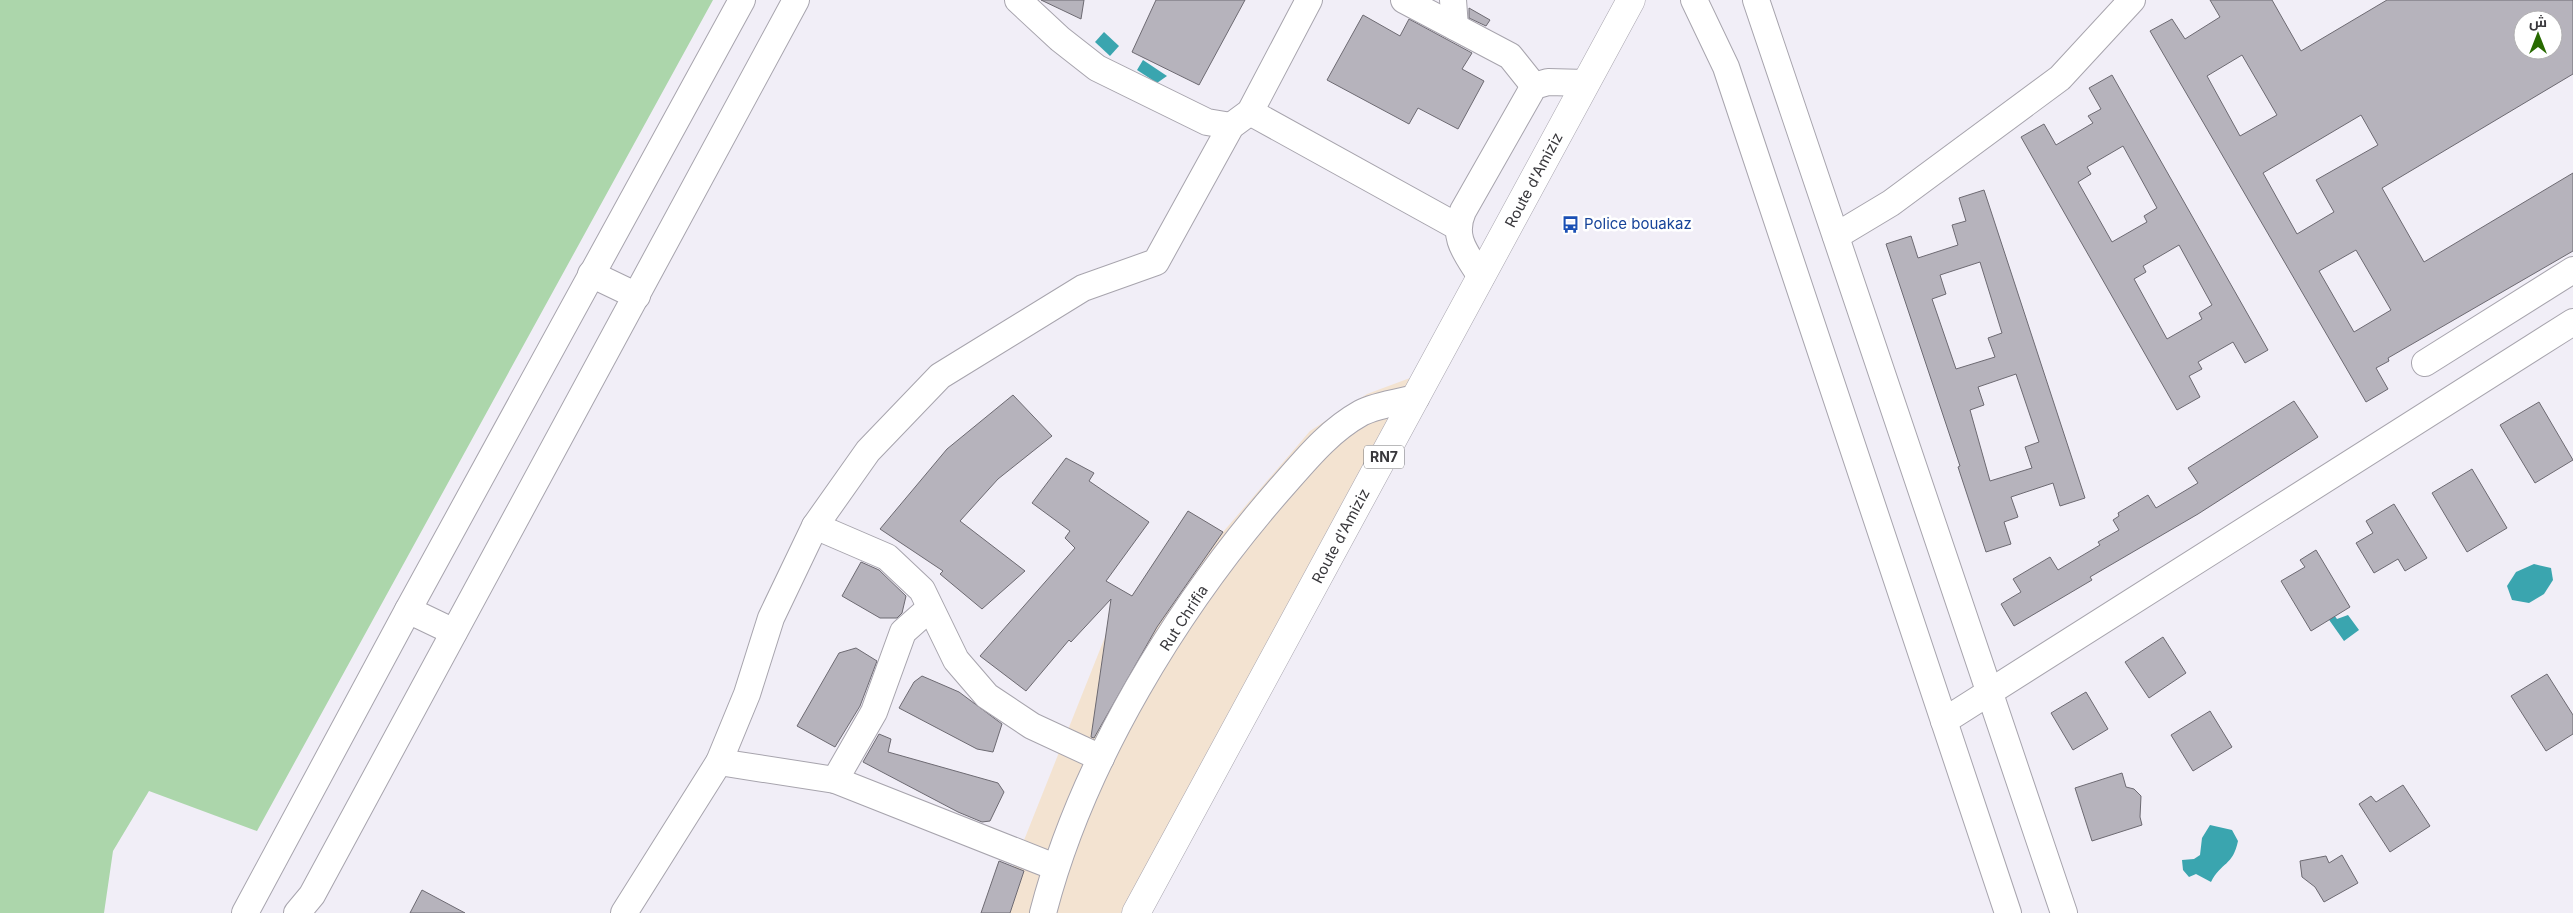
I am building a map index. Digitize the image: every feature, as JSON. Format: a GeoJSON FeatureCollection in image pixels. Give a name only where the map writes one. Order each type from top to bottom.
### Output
{"type":"FeatureCollection","features":[{"type":"Feature","properties":{"kind":"main road","name":"Route d'Amiziz"},"geometry":{"type":"LineString","coordinates":[[1136,913],[1631,0]]}},
{"type":"Feature","properties":{"kind":"street"},"geometry":{"type":"LineString","coordinates":[[245,913],[408,610],[742,0]]}},
{"type":"Feature","properties":{"kind":"street"},"geometry":{"type":"LineString","coordinates":[[297,913],[312,895],[796,0]]}},
{"type":"Feature","properties":{"kind":"street"},"geometry":{"type":"LineString","coordinates":[[1018,0],[1060,40],[1096,68],[1207,122],[1241,119],[1458,227]]}},
{"type":"Feature","properties":{"kind":"street"},"geometry":{"type":"LineString","coordinates":[[624,913],[719,762],[747,694],[771,618],[815,526],[868,452],[940,376],[1083,288],[1156,262],[1309,0]]}},
{"type":"Feature","properties":{"kind":"street"},"geometry":{"type":"LineString","coordinates":[[1404,0],[1510,56],[1534,86]]}},
{"type":"Feature","properties":{"kind":"street"},"geometry":{"type":"LineString","coordinates":[[1453,0],[1455,27]]}},
{"type":"Feature","properties":{"kind":"street"},"geometry":{"type":"LineString","coordinates":[[1694,0],[1726,67],[2008,913]]}},
{"type":"Feature","properties":{"kind":"street"},"geometry":{"type":"LineString","coordinates":[[1756,0],[2064,913]]}},
{"type":"Feature","properties":{"kind":"street"},"geometry":{"type":"LineString","coordinates":[[1836,236],[1891,203],[2060,78],[2132,0]]}},
{"type":"Feature","properties":{"kind":"street"},"geometry":{"type":"LineString","coordinates":[[1481,277],[1460,244],[1458,227],[1463,211],[1534,86],[1548,82],[1586,83]]}},
{"type":"Feature","properties":{"kind":"street"},"geometry":{"type":"LineString","coordinates":[[2425,363],[2573,270]]}},
{"type":"Feature","properties":{"kind":"street"},"geometry":{"type":"LineString","coordinates":[[591,274],[637,296]]}},
{"type":"Feature","properties":{"kind":"street"},"geometry":{"type":"LineString","coordinates":[[1944,721],[2573,322]]}},
{"type":"Feature","properties":{"kind":"street","name":"Rut Chrifia"},"geometry":{"type":"LineString","coordinates":[[1043,913],[1055,867],[1101,758],[1140,687],[1192,604],[1253,520],[1324,439],[1362,412],[1416,398]]}},
{"type":"Feature","properties":{"kind":"street"},"geometry":{"type":"LineString","coordinates":[[815,526],[887,556],[922,590],[956,660],[987,696],[1032,726],[1101,758]]}},
{"type":"Feature","properties":{"kind":"street"},"geometry":{"type":"LineString","coordinates":[[835,780],[874,712],[903,632],[930,608]]}},
{"type":"Feature","properties":{"kind":"street"},"geometry":{"type":"LineString","coordinates":[[408,610],[454,632]]}},
{"type":"Feature","properties":{"kind":"street"},"geometry":{"type":"LineString","coordinates":[[719,762],[835,780],[1055,867]]}},
{"type":"Feature","properties":{"kind":"shaded area"},"geometry":{"type":"Polygon","coordinates":[[[1410,378],[1121,913],[995,913],[1105,637],[1188,511],[1223,532],[1310,431],[1367,394],[1410,378]]]}},
{"type":"Feature","properties":{"kind":"green space"},"geometry":{"type":"Polygon","coordinates":[[[0,0],[713,0],[257,831],[149,791],[113,851],[104,913],[0,913],[0,0]]]}},
{"type":"Feature","properties":{"kind":"water"},"geometry":{"type":"Polygon","coordinates":[[[1104,32],[1119,46],[1110,56],[1095,42],[1104,32]]]}},
{"type":"Feature","properties":{"kind":"water"},"geometry":{"type":"Polygon","coordinates":[[[1143,60],[1167,76],[1157,83],[1137,70],[1143,60]]]}},
{"type":"Feature","properties":{"kind":"water"},"geometry":{"type":"Polygon","coordinates":[[[2534,564],[2551,568],[2553,580],[2544,594],[2529,603],[2512,600],[2507,586],[2516,572],[2534,564]]]}},
{"type":"Feature","properties":{"kind":"water"},"geometry":{"type":"Polygon","coordinates":[[[2324,602],[2337,619],[2348,615],[2359,630],[2344,641],[2320,607],[2324,602]]]}},
{"type":"Feature","properties":{"kind":"water"},"geometry":{"type":"Polygon","coordinates":[[[2210,825],[2232,830],[2238,841],[2230,860],[2211,882],[2196,874],[2189,877],[2183,870],[2182,860],[2194,859],[2200,855],[2202,838],[2210,825]]]}},
{"type":"Feature","properties":{"kind":"building"},"geometry":{"type":"Polygon","coordinates":[[[1041,0],[1084,0],[1081,19],[1041,0]]]}},
{"type":"Feature","properties":{"kind":"building"},"geometry":{"type":"Polygon","coordinates":[[[1156,0],[1245,0],[1199,85],[1132,52],[1156,0]]]}},
{"type":"Feature","properties":{"kind":"building"},"geometry":{"type":"Polygon","coordinates":[[[2210,0],[2272,0],[2301,51],[2387,0],[2573,0],[2573,74],[2382,188],[2424,262],[2573,173],[2573,251],[2388,358],[2389,361],[2376,368],[2388,389],[2366,402],[2150,31],[2172,19],[2185,39],[2220,17],[2210,0]],[[2242,55],[2207,76],[2240,136],[2277,115],[2242,55]],[[2361,115],[2263,173],[2297,234],[2334,212],[2316,180],[2378,145],[2361,115]],[[2356,250],[2319,271],[2354,332],[2391,310],[2356,250]]]}},
{"type":"Feature","properties":{"kind":"building"},"geometry":{"type":"Polygon","coordinates":[[[1469,8],[1490,20],[1486,26],[1469,18],[1469,8]]]}},
{"type":"Feature","properties":{"kind":"building"},"geometry":{"type":"Polygon","coordinates":[[[1363,15],[1400,36],[1409,19],[1472,53],[1462,69],[1484,81],[1458,129],[1418,108],[1409,124],[1327,80],[1363,15]]]}},
{"type":"Feature","properties":{"kind":"building"},"geometry":{"type":"Polygon","coordinates":[[[2112,75],[2268,350],[2245,363],[2233,342],[2198,362],[2202,369],[2189,376],[2200,397],[2177,410],[2021,137],[2044,124],[2056,145],[2093,123],[2088,116],[2101,109],[2089,88],[2112,75]],[[2123,146],[2087,167],[2091,174],[2078,182],[2112,242],[2147,222],[2144,216],[2157,208],[2123,146]],[[2179,245],[2143,266],[2146,272],[2134,279],[2167,339],[2202,319],[2199,313],[2212,305],[2179,245]]]}},
{"type":"Feature","properties":{"kind":"building"},"geometry":{"type":"Polygon","coordinates":[[[1984,190],[2085,498],[2060,506],[2053,483],[2011,497],[2018,517],[2004,522],[2011,544],[1986,552],[1958,467],[1960,466],[1886,244],[1911,236],[1918,258],[1958,245],[1952,225],[1966,221],[1959,198],[1984,190]],[[1980,262],[1940,275],[1946,294],[1932,299],[1956,369],[1995,357],[1988,338],[2002,333],[1980,262]],[[2016,374],[1978,387],[1984,405],[1970,410],[1990,481],[2032,468],[2025,447],[2039,442],[2016,374]]]}},
{"type":"Feature","properties":{"kind":"building"},"geometry":{"type":"Polygon","coordinates":[[[1013,395],[1052,436],[998,479],[960,521],[1025,571],[982,609],[940,574],[943,571],[880,529],[947,449],[1013,395]]]}},
{"type":"Feature","properties":{"kind":"building"},"geometry":{"type":"Polygon","coordinates":[[[2294,401],[2318,437],[2198,514],[2090,577],[2092,580],[2014,626],[2001,604],[2021,592],[2013,579],[2050,557],[2058,570],[2100,545],[2098,542],[2119,530],[2113,520],[2119,516],[2118,513],[2148,495],[2156,508],[2198,483],[2188,468],[2294,401]]]}},
{"type":"Feature","properties":{"kind":"building"},"geometry":{"type":"Polygon","coordinates":[[[2539,402],[2573,460],[2535,483],[2500,425],[2539,402]]]}},
{"type":"Feature","properties":{"kind":"building"},"geometry":{"type":"Polygon","coordinates":[[[1066,458],[1094,473],[1089,481],[1149,522],[1106,581],[1132,596],[1188,511],[1223,532],[1157,627],[1094,738],[1091,737],[1111,599],[1071,642],[1069,640],[1026,691],[980,656],[1075,548],[1065,538],[1070,531],[1032,503],[1066,458]]]}},
{"type":"Feature","properties":{"kind":"building"},"geometry":{"type":"Polygon","coordinates":[[[2472,469],[2507,528],[2467,552],[2432,493],[2472,469]]]}},
{"type":"Feature","properties":{"kind":"building"},"geometry":{"type":"Polygon","coordinates":[[[2394,504],[2427,558],[2405,571],[2398,559],[2374,573],[2356,543],[2373,533],[2366,521],[2394,504]]]}},
{"type":"Feature","properties":{"kind":"building"},"geometry":{"type":"Polygon","coordinates":[[[2316,550],[2350,607],[2311,631],[2281,581],[2305,567],[2300,560],[2316,550]]]}},
{"type":"Feature","properties":{"kind":"building"},"geometry":{"type":"Polygon","coordinates":[[[861,562],[879,570],[906,596],[902,613],[897,618],[880,618],[842,596],[861,562]]]}},
{"type":"Feature","properties":{"kind":"building"},"geometry":{"type":"Polygon","coordinates":[[[2163,637],[2186,673],[2149,698],[2125,662],[2163,637]]]}},
{"type":"Feature","properties":{"kind":"building"},"geometry":{"type":"Polygon","coordinates":[[[856,648],[877,661],[860,706],[835,747],[797,726],[839,653],[856,648]]]}},
{"type":"Feature","properties":{"kind":"building"},"geometry":{"type":"Polygon","coordinates":[[[2547,674],[2573,715],[2573,734],[2546,751],[2511,696],[2547,674]]]}},
{"type":"Feature","properties":{"kind":"building"},"geometry":{"type":"Polygon","coordinates":[[[922,676],[959,692],[1002,724],[993,752],[977,749],[899,708],[914,682],[922,676]]]}},
{"type":"Feature","properties":{"kind":"building"},"geometry":{"type":"Polygon","coordinates":[[[2086,692],[2108,729],[2073,750],[2051,713],[2086,692]]]}},
{"type":"Feature","properties":{"kind":"building"},"geometry":{"type":"Polygon","coordinates":[[[2210,711],[2232,747],[2193,771],[2171,735],[2210,711]]]}},
{"type":"Feature","properties":{"kind":"building"},"geometry":{"type":"Polygon","coordinates":[[[879,734],[891,739],[888,752],[998,783],[1004,792],[990,821],[982,822],[958,812],[863,762],[879,734]]]}},
{"type":"Feature","properties":{"kind":"building"},"geometry":{"type":"Polygon","coordinates":[[[2122,773],[2126,787],[2134,789],[2141,796],[2140,817],[2142,825],[2092,841],[2075,788],[2122,773]]]}},
{"type":"Feature","properties":{"kind":"building"},"geometry":{"type":"Polygon","coordinates":[[[2403,785],[2430,826],[2390,852],[2359,804],[2371,796],[2376,802],[2403,785]]]}},
{"type":"Feature","properties":{"kind":"building"},"geometry":{"type":"Polygon","coordinates":[[[2342,855],[2358,883],[2324,902],[2315,887],[2302,877],[2300,861],[2326,856],[2329,863],[2342,855]]]}},
{"type":"Feature","properties":{"kind":"building"},"geometry":{"type":"Polygon","coordinates":[[[999,861],[1024,871],[1010,913],[981,913],[999,861]]]}},
{"type":"Feature","properties":{"kind":"building"},"geometry":{"type":"Polygon","coordinates":[[[422,890],[465,913],[410,913],[422,890]]]}},
{"type":"Feature","properties":{"kind":"place","name":"Police bouakaz"},"geometry":{"type":"Point","coordinates":[1570,224]}}]}
